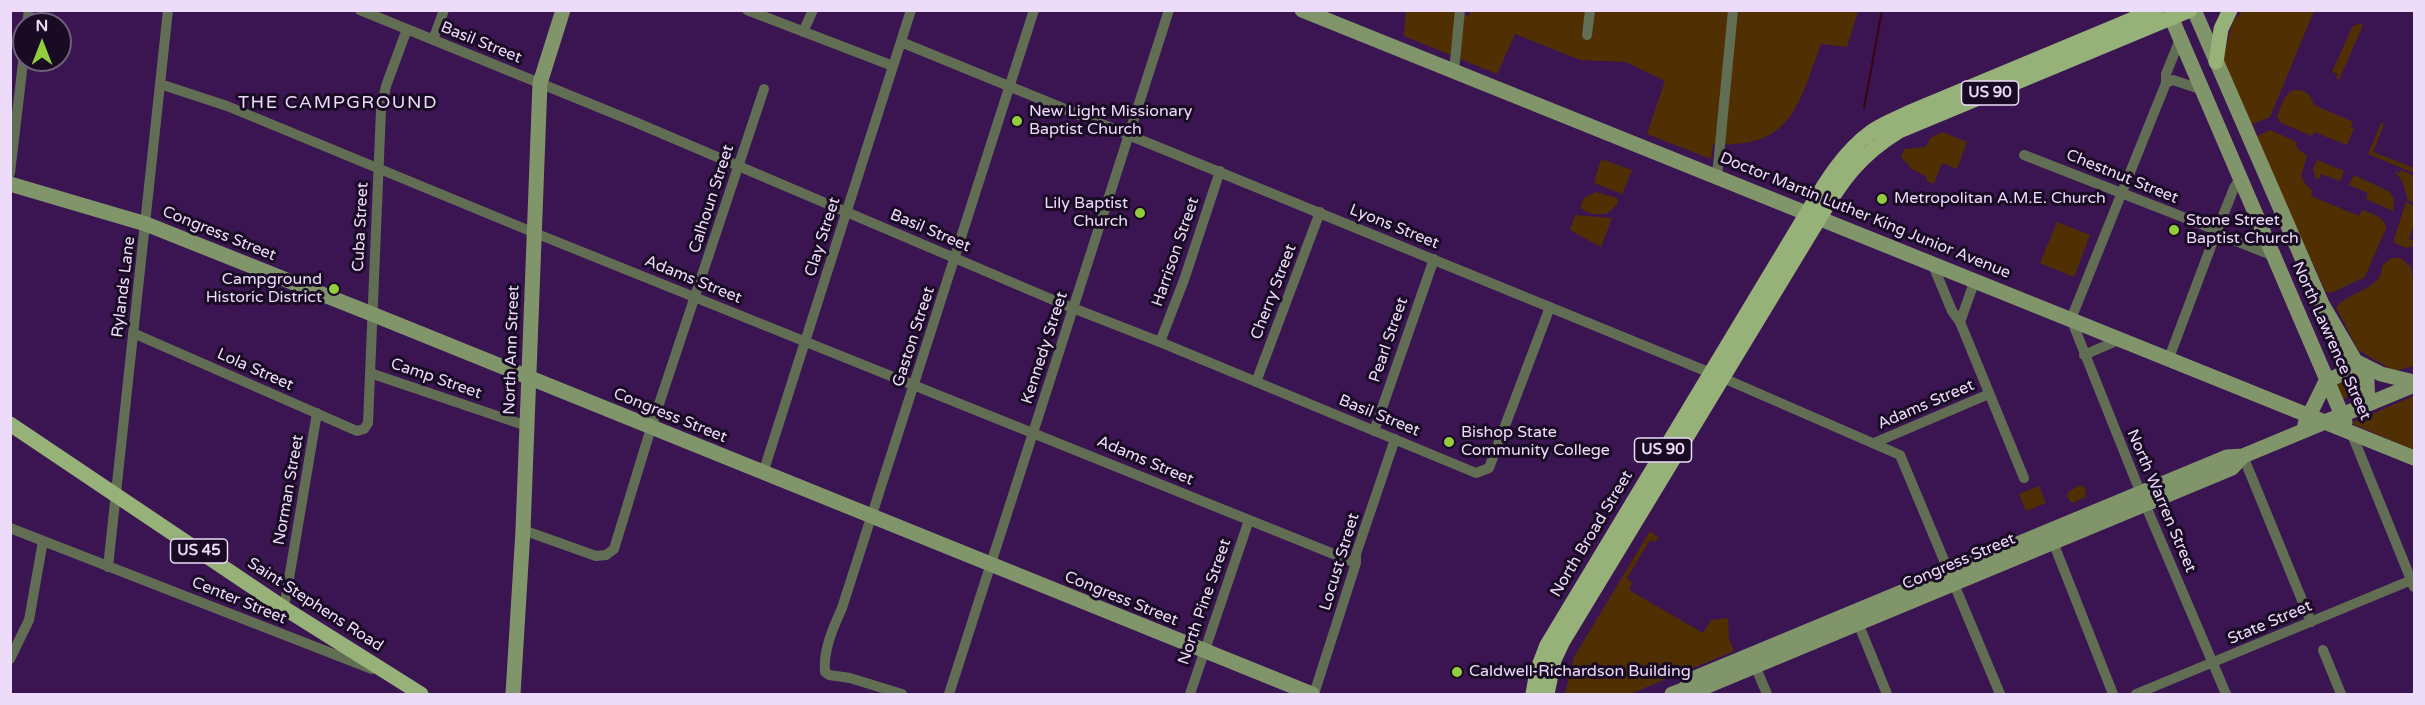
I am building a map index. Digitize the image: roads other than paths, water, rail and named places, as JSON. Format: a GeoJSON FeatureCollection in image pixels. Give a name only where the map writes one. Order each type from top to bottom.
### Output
{"type":"FeatureCollection","features":[{"type":"Feature","properties":{"kind":"main road","name":"US 90"},"geometry":{"type":"LineString","coordinates":[[1814,214],[1832,174],[1848,153],[1872,132],[1908,113],[2154,10]]}},
{"type":"Feature","properties":{"kind":"main road","name":"US 90"},"geometry":{"type":"LineString","coordinates":[[1814,214],[1855,165],[1876,145],[1899,131],[2170,14],[2192,10]]}},
{"type":"Feature","properties":{"kind":"main road"},"geometry":{"type":"LineString","coordinates":[[2216,62],[2221,29],[2230,10]]}},
{"type":"Feature","properties":{"kind":"main road","name":"North Broad Street"},"geometry":{"type":"LineString","coordinates":[[1547,694],[1552,666],[1563,641],[1717,375],[1814,214]]}},
{"type":"Feature","properties":{"kind":"main road","name":"North Broad Street"},"geometry":{"type":"LineString","coordinates":[[1533,694],[1537,671],[1547,645],[1717,375]]}},
{"type":"Feature","properties":{"kind":"main road","name":"Saint Stephens Road"},"geometry":{"type":"LineString","coordinates":[[10,424],[284,608],[421,694]]}},
{"type":"Feature","properties":{"kind":"street","name":"Rylands Lane"},"geometry":{"type":"LineString","coordinates":[[108,567],[168,10]]}},
{"type":"Feature","properties":{"kind":"street","name":"Basil Street"},"geometry":{"type":"LineString","coordinates":[[360,10],[1476,473],[1489,468],[1550,307]]}},
{"type":"Feature","properties":{"kind":"street"},"geometry":{"type":"LineString","coordinates":[[433,40],[444,10]]}},
{"type":"Feature","properties":{"kind":"street","name":"North Ann Street"},"geometry":{"type":"LineString","coordinates":[[513,694],[524,530],[540,83],[564,10]]}},
{"type":"Feature","properties":{"kind":"street"},"geometry":{"type":"LineString","coordinates":[[747,10],[893,66]]}},
{"type":"Feature","properties":{"kind":"street"},"geometry":{"type":"LineString","coordinates":[[804,32],[813,10]]}},
{"type":"Feature","properties":{"kind":"street","name":"Clay Street"},"geometry":{"type":"LineString","coordinates":[[763,473],[911,10]]}},
{"type":"Feature","properties":{"kind":"street","name":"Gaston Street"},"geometry":{"type":"LineString","coordinates":[[902,694],[849,678],[828,675],[825,672],[831,634],[842,608],[915,385],[1034,10]]}},
{"type":"Feature","properties":{"kind":"street","name":"Kennedy Street"},"geometry":{"type":"LineString","coordinates":[[949,694],[1169,10]]}},
{"type":"Feature","properties":{"kind":"street","name":"Doctor Martin Luther King Junior Avenue"},"geometry":{"type":"LineString","coordinates":[[1302,10],[1814,214],[2415,458]]}},
{"type":"Feature","properties":{"kind":"street"},"geometry":{"type":"LineString","coordinates":[[1454,71],[1460,10]]}},
{"type":"Feature","properties":{"kind":"street"},"geometry":{"type":"LineString","coordinates":[[1587,35],[1590,10]]}},
{"type":"Feature","properties":{"kind":"street"},"geometry":{"type":"LineString","coordinates":[[1717,176],[1733,10]]}},
{"type":"Feature","properties":{"kind":"street","name":"North Lawrence Street"},"geometry":{"type":"LineString","coordinates":[[2192,10],[2322,304],[2367,381],[2368,404]]}},
{"type":"Feature","properties":{"kind":"street","name":"North Lawrence Street"},"geometry":{"type":"LineString","coordinates":[[2170,14],[2414,582]]}},
{"type":"Feature","properties":{"kind":"street","name":"Cuba Street"},"geometry":{"type":"LineString","coordinates":[[364,429],[368,423],[381,110],[386,86],[407,29]]}},
{"type":"Feature","properties":{"kind":"street"},"geometry":{"type":"LineString","coordinates":[[2071,319],[2166,83],[2166,74],[2180,39]]}},
{"type":"Feature","properties":{"kind":"street","name":"Lyons Street"},"geometry":{"type":"LineString","coordinates":[[901,42],[1717,375],[1900,455],[2000,694]]}},
{"type":"Feature","properties":{"kind":"street"},"geometry":{"type":"LineString","coordinates":[[10,173],[22,72]]}},
{"type":"Feature","properties":{"kind":"street"},"geometry":{"type":"LineString","coordinates":[[2166,83],[2173,80],[2203,90]]}},
{"type":"Feature","properties":{"kind":"street","name":"Adams Street"},"geometry":{"type":"LineString","coordinates":[[160,84],[227,106],[535,233],[1249,520]]}},
{"type":"Feature","properties":{"kind":"street","name":"Calhoun Street"},"geometry":{"type":"LineString","coordinates":[[524,530],[597,556],[606,555],[614,549],[651,428],[764,89]]}},
{"type":"Feature","properties":{"kind":"street","name":"Chestnut Street"},"geometry":{"type":"LineString","coordinates":[[2024,155],[2211,228],[2216,233],[2274,256]]}},
{"type":"Feature","properties":{"kind":"street","name":"Harrison Street"},"geometry":{"type":"LineString","coordinates":[[1160,342],[1184,280],[1220,171]]}},
{"type":"Feature","properties":{"kind":"street"},"geometry":{"type":"LineString","coordinates":[[2169,358],[2216,233],[2234,188],[2241,177]]}},
{"type":"Feature","properties":{"kind":"street","name":"Congress Street"},"geometry":{"type":"LineString","coordinates":[[10,184],[146,224],[1313,694]]}},
{"type":"Feature","properties":{"kind":"street","name":"Cherry Street"},"geometry":{"type":"LineString","coordinates":[[1256,382],[1320,212]]}},
{"type":"Feature","properties":{"kind":"street","name":"Pearl Street"},"geometry":{"type":"LineString","coordinates":[[1374,430],[1434,259]]}},
{"type":"Feature","properties":{"kind":"street"},"geometry":{"type":"LineString","coordinates":[[1932,263],[1952,312],[1960,322],[2024,478]]}},
{"type":"Feature","properties":{"kind":"street"},"geometry":{"type":"LineString","coordinates":[[1960,322],[1975,280]]}},
{"type":"Feature","properties":{"kind":"street","name":"North Warren Street"},"geometry":{"type":"LineString","coordinates":[[2071,319],[2143,498],[2226,694]]}},
{"type":"Feature","properties":{"kind":"street","name":"Lola Street"},"geometry":{"type":"LineString","coordinates":[[133,333],[357,430],[364,429]]}},
{"type":"Feature","properties":{"kind":"street"},"geometry":{"type":"LineString","coordinates":[[2084,355],[2121,339]]}},
{"type":"Feature","properties":{"kind":"street"},"geometry":{"type":"LineString","coordinates":[[2301,432],[2326,381],[2342,374],[2355,361],[2382,374],[2415,384]]}},
{"type":"Feature","properties":{"kind":"street","name":"Camp Street"},"geometry":{"type":"LineString","coordinates":[[370,373],[527,426]]}},
{"type":"Feature","properties":{"kind":"street","name":"Congress Street"},"geometry":{"type":"LineString","coordinates":[[1677,692],[1700,689],[1753,661],[2143,498],[2232,468],[2243,456],[2415,384]]}},
{"type":"Feature","properties":{"kind":"street","name":"Adams Street"},"geometry":{"type":"LineString","coordinates":[[1874,442],[1989,394]]}},
{"type":"Feature","properties":{"kind":"street","name":"Norman Street"},"geometry":{"type":"LineString","coordinates":[[284,608],[317,413]]}},
{"type":"Feature","properties":{"kind":"street","name":"Locust Street"},"geometry":{"type":"LineString","coordinates":[[1313,694],[1356,563],[1356,554],[1395,439]]}},
{"type":"Feature","properties":{"kind":"street"},"geometry":{"type":"LineString","coordinates":[[2243,456],[2311,622]]}},
{"type":"Feature","properties":{"kind":"street"},"geometry":{"type":"LineString","coordinates":[[1249,520],[1356,563]]}},
{"type":"Feature","properties":{"kind":"street","name":"North Pine Street"},"geometry":{"type":"LineString","coordinates":[[1190,694],[1249,520]]}},
{"type":"Feature","properties":{"kind":"street","name":"Center Street"},"geometry":{"type":"LineString","coordinates":[[10,528],[389,675]]}},
{"type":"Feature","properties":{"kind":"street"},"geometry":{"type":"LineString","coordinates":[[2051,537],[2113,694]]}},
{"type":"Feature","properties":{"kind":"street"},"geometry":{"type":"LineString","coordinates":[[10,658],[28,621],[43,541]]}},
{"type":"Feature","properties":{"kind":"street","name":"State Street"},"geometry":{"type":"LineString","coordinates":[[2136,694],[2414,582]]}},
{"type":"Feature","properties":{"kind":"street"},"geometry":{"type":"LineString","coordinates":[[1856,618],[1887,694]]}},
{"type":"Feature","properties":{"kind":"street"},"geometry":{"type":"LineString","coordinates":[[2323,650],[2341,694]]}},
{"type":"Feature","properties":{"kind":"street"},"geometry":{"type":"LineString","coordinates":[[1753,661],[1767,694]]}},
{"type":"Feature","properties":{"kind":"waterway"},"geometry":{"type":"LineString","coordinates":[[1864,108],[1882,10]]}},
{"type":"Feature","properties":{"kind":"place","name":"New Light Missionary Baptist Church"},"geometry":{"type":"Point","coordinates":[1017,121]}},
{"type":"Feature","properties":{"kind":"place","name":"Metropolitan A.M.E. Church"},"geometry":{"type":"Point","coordinates":[1882,199]}},
{"type":"Feature","properties":{"kind":"place","name":"Lily Baptist Church"},"geometry":{"type":"Point","coordinates":[1140,213]}},
{"type":"Feature","properties":{"kind":"place","name":"Stone Street Baptist Church"},"geometry":{"type":"Point","coordinates":[2174,230]}},
{"type":"Feature","properties":{"kind":"place","name":"Campground Historic District"},"geometry":{"type":"Point","coordinates":[334,289]}},
{"type":"Feature","properties":{"kind":"place","name":"Bishop State Community College"},"geometry":{"type":"Point","coordinates":[1449,442]}},
{"type":"Feature","properties":{"kind":"place","name":"Caldwell-Richardson Building"},"geometry":{"type":"Point","coordinates":[1457,672]}},
{"type":"Feature","properties":{"kind":"district","name":"THE CAMPGROUND"},"geometry":{"type":"Point","coordinates":[338,103]}}]}
